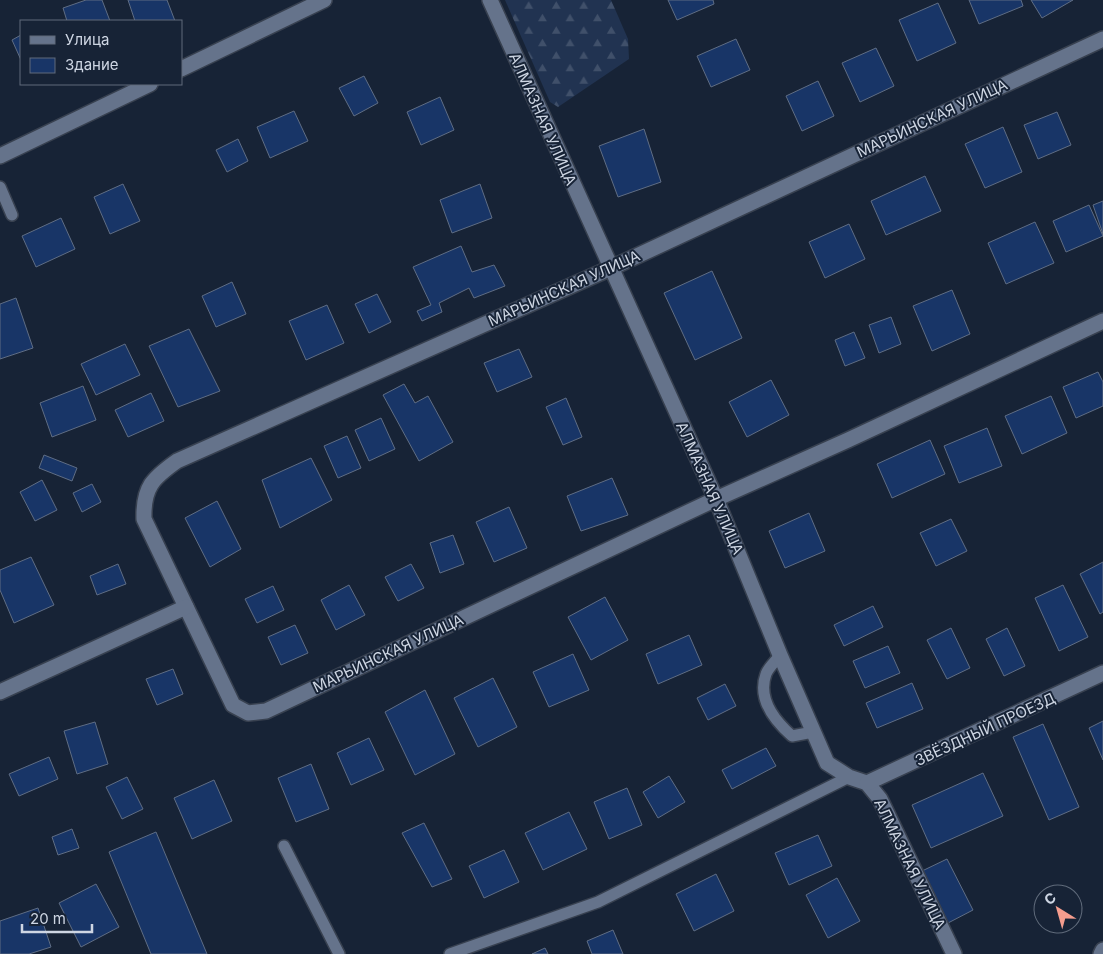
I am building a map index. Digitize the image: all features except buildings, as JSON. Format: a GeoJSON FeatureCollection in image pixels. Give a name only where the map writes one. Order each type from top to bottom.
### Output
{"type":"FeatureCollection","features":[{"type":"Feature","properties":{"kind":"street"},"geometry":{"type":"LineString","coordinates":[[182,69],[324,0]]}},
{"type":"Feature","properties":{"kind":"street","name":"АЛМАЗНАЯ УЛИЦА"},"geometry":{"type":"LineString","coordinates":[[490,0],[716,499],[812,732],[827,762],[849,777],[867,783],[880,799],[954,954]]}},
{"type":"Feature","properties":{"kind":"street","name":"МАРЬИНСКАЯ УЛИЦА"},"geometry":{"type":"LineString","coordinates":[[1103,39],[611,268],[177,461],[159,474],[148,487],[143,502],[144,518],[233,705],[248,713],[266,711],[716,499],[848,440],[1103,321]]}},
{"type":"Feature","properties":{"kind":"street"},"geometry":{"type":"LineString","coordinates":[[0,156],[148,85]]}},
{"type":"Feature","properties":{"kind":"street"},"geometry":{"type":"LineString","coordinates":[[0,692],[186,607]]}},
{"type":"Feature","properties":{"kind":"street","name":"ЗВЁЗДНЫЙ ПРОЕЗД"},"geometry":{"type":"LineString","coordinates":[[867,783],[1103,673]]}},
{"type":"Feature","properties":{"kind":"street"},"geometry":{"type":"LineString","coordinates":[[1101,954],[1103,950]]}},
{"type":"Feature","properties":{"kind":"lane"},"geometry":{"type":"LineString","coordinates":[[0,188],[12,215]]}},
{"type":"Feature","properties":{"kind":"lane"},"geometry":{"type":"LineString","coordinates":[[780,655],[766,674],[763,695],[776,722],[792,736],[812,732]]}},
{"type":"Feature","properties":{"kind":"lane"},"geometry":{"type":"LineString","coordinates":[[450,954],[598,902],[849,777]]}},
{"type":"Feature","properties":{"kind":"lane"},"geometry":{"type":"LineString","coordinates":[[284,846],[339,954]]}},
{"type":"Feature","properties":{"kind":"green space"},"geometry":{"type":"Polygon","coordinates":[[[505,0],[611,0],[628,39],[629,59],[558,107],[550,102],[505,0]]]}}]}
